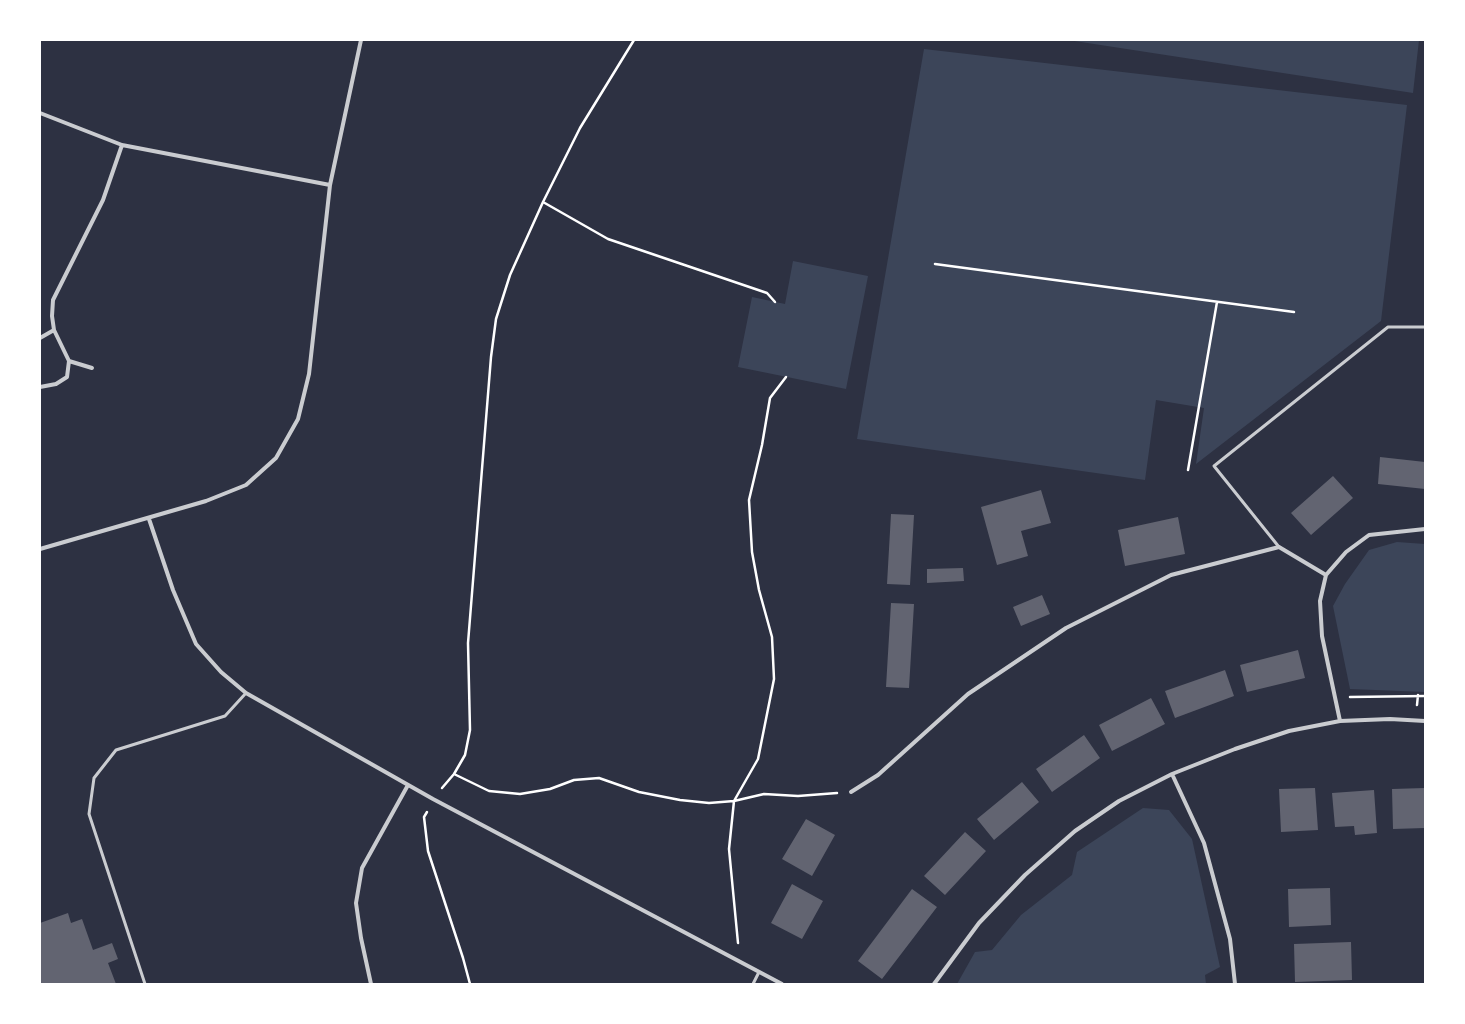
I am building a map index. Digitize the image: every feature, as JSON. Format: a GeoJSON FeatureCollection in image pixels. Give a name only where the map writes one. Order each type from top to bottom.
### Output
{"type":"FeatureCollection","features":[{"type":"Feature","properties":{"kind":"street"},"geometry":{"type":"LineString","coordinates":[[40,549],[149,519],[206,501],[246,486],[276,458],[298,419],[309,374],[330,185],[361,40]]}},
{"type":"Feature","properties":{"kind":"street"},"geometry":{"type":"LineString","coordinates":[[40,113],[122,145],[330,185]]}},
{"type":"Feature","properties":{"kind":"street"},"geometry":{"type":"LineString","coordinates":[[40,387],[56,384],[67,377],[69,361],[54,330],[52,316],[53,300],[103,200],[122,145]]}},
{"type":"Feature","properties":{"kind":"street"},"geometry":{"type":"LineString","coordinates":[[40,338],[54,330]]}},
{"type":"Feature","properties":{"kind":"street"},"geometry":{"type":"LineString","coordinates":[[69,361],[92,368]]}},
{"type":"Feature","properties":{"kind":"street"},"geometry":{"type":"LineString","coordinates":[[149,519],[173,590],[196,644],[221,672],[246,693],[433,799],[782,984]]}},
{"type":"Feature","properties":{"kind":"street"},"geometry":{"type":"LineString","coordinates":[[1340,721],[1322,636],[1320,601],[1326,575],[1346,552],[1369,535],[1425,529]]}},
{"type":"Feature","properties":{"kind":"street"},"geometry":{"type":"LineString","coordinates":[[851,792],[878,775],[968,694],[1066,628],[1171,575],[1279,546],[1326,575]]}},
{"type":"Feature","properties":{"kind":"street"},"geometry":{"type":"LineString","coordinates":[[934,984],[979,922],[1025,874],[1075,831],[1119,801],[1172,774],[1235,749],[1289,731],[1340,721],[1390,719],[1425,721]]}},
{"type":"Feature","properties":{"kind":"street"},"geometry":{"type":"LineString","coordinates":[[1172,774],[1204,842],[1230,939],[1235,984]]}},
{"type":"Feature","properties":{"kind":"street"},"geometry":{"type":"LineString","coordinates":[[371,984],[361,938],[356,903],[362,868],[408,785]]}},
{"type":"Feature","properties":{"kind":"lane"},"geometry":{"type":"LineString","coordinates":[[1279,546],[1214,466],[1388,327],[1425,327]]}},
{"type":"Feature","properties":{"kind":"lane"},"geometry":{"type":"LineString","coordinates":[[145,984],[89,814],[94,778],[116,750],[225,716],[246,693]]}},
{"type":"Feature","properties":{"kind":"lane"},"geometry":{"type":"LineString","coordinates":[[753,984],[759,972]]}},
{"type":"Feature","properties":{"kind":"path"},"geometry":{"type":"LineString","coordinates":[[470,984],[464,958],[428,851],[424,817],[433,799],[454,774],[466,755],[470,730],[468,643],[491,358],[496,319],[510,275],[543,202],[580,128],[634,40]]}},
{"type":"Feature","properties":{"kind":"path"},"geometry":{"type":"LineString","coordinates":[[543,202],[608,239],[767,293],[775,302]]}},
{"type":"Feature","properties":{"kind":"path"},"geometry":{"type":"LineString","coordinates":[[935,264],[1294,312]]}},
{"type":"Feature","properties":{"kind":"path"},"geometry":{"type":"LineString","coordinates":[[1188,470],[1217,302]]}},
{"type":"Feature","properties":{"kind":"path"},"geometry":{"type":"LineString","coordinates":[[740,961],[729,849],[734,801],[758,758],[774,679],[772,636],[759,590],[752,552],[749,500],[762,445],[770,398],[786,377]]}},
{"type":"Feature","properties":{"kind":"path"},"geometry":{"type":"LineString","coordinates":[[1335,697],[1425,696]]}},
{"type":"Feature","properties":{"kind":"path"},"geometry":{"type":"LineString","coordinates":[[454,774],[489,791],[520,794],[550,789],[574,780],[599,778],[639,792],[680,800],[709,803],[734,801],[764,794],[798,796],[851,792]]}},
{"type":"Feature","properties":{"kind":"shaded area"},"geometry":{"type":"Polygon","coordinates":[[[1068,40],[1419,40],[1413,93],[1068,40]]]}},
{"type":"Feature","properties":{"kind":"shaded area"},"geometry":{"type":"Polygon","coordinates":[[[924,49],[1407,105],[1381,321],[1196,464],[1204,408],[1156,400],[1145,480],[857,439],[924,49]]]}},
{"type":"Feature","properties":{"kind":"shaded area"},"geometry":{"type":"Polygon","coordinates":[[[793,261],[868,276],[846,389],[738,367],[752,297],[785,304],[793,261]]]}},
{"type":"Feature","properties":{"kind":"shaded area"},"geometry":{"type":"Polygon","coordinates":[[[1397,542],[1425,544],[1425,692],[1350,689],[1333,606],[1345,584],[1369,550],[1397,542]]]}},
{"type":"Feature","properties":{"kind":"shaded area"},"geometry":{"type":"Polygon","coordinates":[[[1143,808],[1169,810],[1192,839],[1220,967],[1205,975],[1206,984],[957,984],[975,952],[992,950],[1021,915],[1072,875],[1077,852],[1143,808]]]}},
{"type":"Feature","properties":{"kind":"building"},"geometry":{"type":"Polygon","coordinates":[[[1380,457],[1425,462],[1425,489],[1378,484],[1380,457]]]}},
{"type":"Feature","properties":{"kind":"building"},"geometry":{"type":"Polygon","coordinates":[[[1333,476],[1353,498],[1311,535],[1291,513],[1333,476]]]}},
{"type":"Feature","properties":{"kind":"building"},"geometry":{"type":"Polygon","coordinates":[[[1041,490],[1051,523],[1021,531],[1028,556],[997,565],[981,507],[1041,490]]]}},
{"type":"Feature","properties":{"kind":"building"},"geometry":{"type":"Polygon","coordinates":[[[891,514],[914,515],[910,585],[887,584],[891,514]]]}},
{"type":"Feature","properties":{"kind":"building"},"geometry":{"type":"Polygon","coordinates":[[[1178,517],[1185,554],[1125,566],[1118,530],[1178,517]]]}},
{"type":"Feature","properties":{"kind":"building"},"geometry":{"type":"Polygon","coordinates":[[[963,568],[964,581],[927,583],[927,569],[963,568]]]}},
{"type":"Feature","properties":{"kind":"building"},"geometry":{"type":"Polygon","coordinates":[[[1042,595],[1050,614],[1021,626],[1013,607],[1042,595]]]}},
{"type":"Feature","properties":{"kind":"building"},"geometry":{"type":"Polygon","coordinates":[[[891,603],[914,604],[909,688],[886,687],[891,603]]]}},
{"type":"Feature","properties":{"kind":"building"},"geometry":{"type":"Polygon","coordinates":[[[1298,650],[1305,678],[1247,692],[1240,665],[1298,650]]]}},
{"type":"Feature","properties":{"kind":"building"},"geometry":{"type":"Polygon","coordinates":[[[1225,670],[1234,696],[1175,718],[1165,691],[1225,670]]]}},
{"type":"Feature","properties":{"kind":"building"},"geometry":{"type":"Polygon","coordinates":[[[1151,698],[1165,724],[1112,751],[1099,725],[1151,698]]]}},
{"type":"Feature","properties":{"kind":"building"},"geometry":{"type":"Polygon","coordinates":[[[1084,735],[1100,758],[1052,792],[1036,769],[1084,735]]]}},
{"type":"Feature","properties":{"kind":"building"},"geometry":{"type":"Polygon","coordinates":[[[1022,782],[1039,802],[994,840],[977,819],[1022,782]]]}},
{"type":"Feature","properties":{"kind":"building"},"geometry":{"type":"Polygon","coordinates":[[[1315,788],[1318,830],[1281,832],[1279,789],[1315,788]]]}},
{"type":"Feature","properties":{"kind":"building"},"geometry":{"type":"Polygon","coordinates":[[[1425,788],[1425,828],[1393,829],[1392,789],[1425,788]]]}},
{"type":"Feature","properties":{"kind":"building"},"geometry":{"type":"Polygon","coordinates":[[[1374,790],[1377,833],[1355,835],[1354,826],[1335,827],[1332,793],[1374,790]]]}},
{"type":"Feature","properties":{"kind":"building"},"geometry":{"type":"Polygon","coordinates":[[[806,819],[835,835],[812,876],[782,859],[806,819]]]}},
{"type":"Feature","properties":{"kind":"building"},"geometry":{"type":"Polygon","coordinates":[[[965,832],[986,851],[945,895],[924,876],[965,832]]]}},
{"type":"Feature","properties":{"kind":"building"},"geometry":{"type":"Polygon","coordinates":[[[792,884],[823,901],[802,939],[771,923],[792,884]]]}},
{"type":"Feature","properties":{"kind":"building"},"geometry":{"type":"Polygon","coordinates":[[[1330,888],[1331,925],[1289,927],[1288,889],[1330,888]]]}},
{"type":"Feature","properties":{"kind":"building"},"geometry":{"type":"Polygon","coordinates":[[[912,889],[937,907],[882,979],[858,961],[912,889]]]}},
{"type":"Feature","properties":{"kind":"building"},"geometry":{"type":"Polygon","coordinates":[[[68,913],[71,923],[82,919],[93,950],[112,943],[118,959],[108,963],[116,984],[40,984],[40,923],[68,913]]]}},
{"type":"Feature","properties":{"kind":"building"},"geometry":{"type":"Polygon","coordinates":[[[1351,942],[1352,980],[1295,982],[1294,944],[1351,942]]]}}]}
